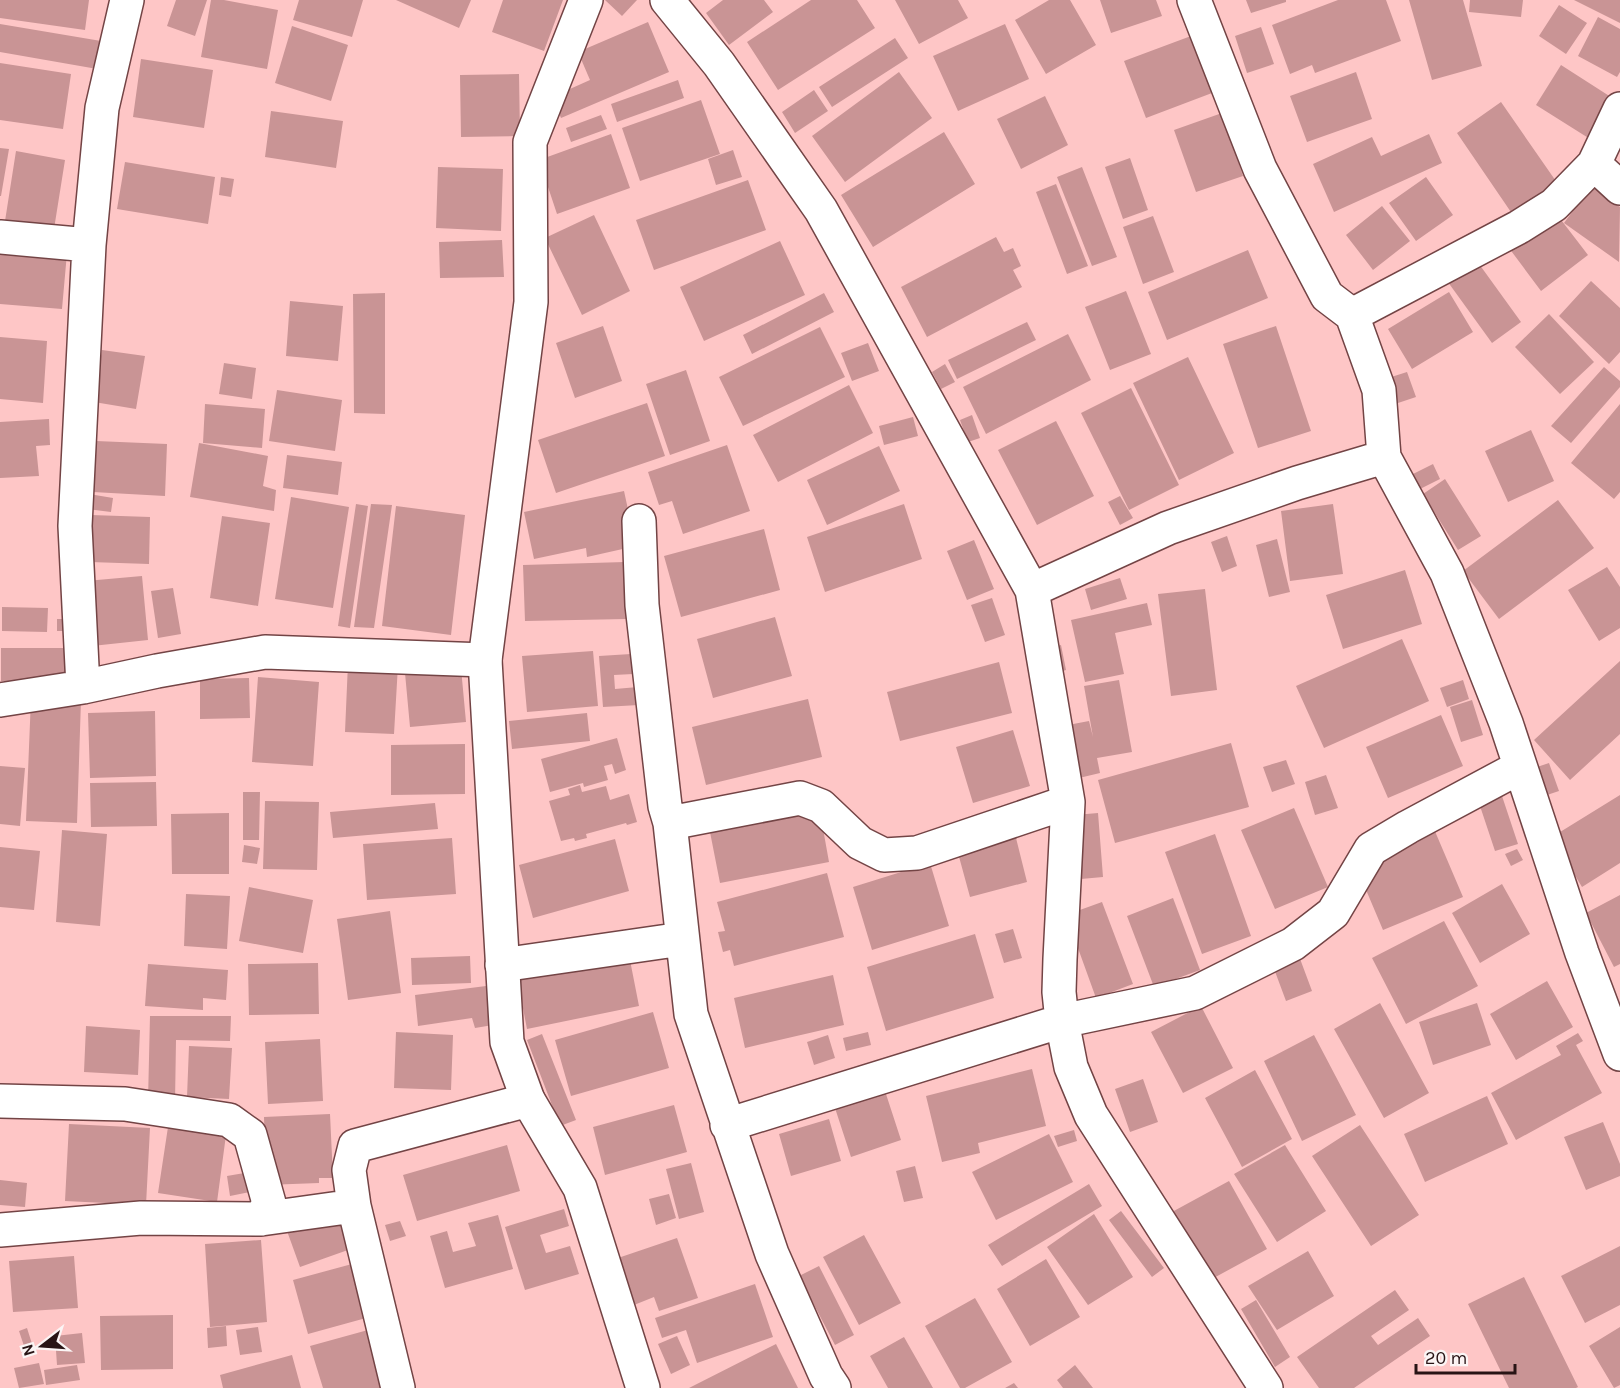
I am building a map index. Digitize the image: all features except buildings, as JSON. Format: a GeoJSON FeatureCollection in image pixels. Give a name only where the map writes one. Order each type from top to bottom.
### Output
{"type":"FeatureCollection","features":[{"type":"Feature","properties":{"kind":"street"},"geometry":{"type":"LineString","coordinates":[[83,687],[75,526],[89,245],[102,108],[127,0]]}},
{"type":"Feature","properties":{"kind":"street"},"geometry":{"type":"LineString","coordinates":[[586,0],[530,142],[531,302],[485,660],[507,1042],[528,1100],[580,1188],[643,1388]]}},
{"type":"Feature","properties":{"kind":"street"},"geometry":{"type":"LineString","coordinates":[[667,0],[718,64],[821,210],[1032,590],[1068,802],[1059,992],[1071,1068],[1091,1115],[1266,1388]]}},
{"type":"Feature","properties":{"kind":"street"},"geometry":{"type":"LineString","coordinates":[[1194,0],[1260,169],[1327,296],[1352,315],[1379,390],[1384,457],[1447,573],[1506,723],[1582,953],[1620,1054]]}},
{"type":"Feature","properties":{"kind":"street"},"geometry":{"type":"LineString","coordinates":[[1352,315],[1520,227],[1554,205],[1594,164],[1620,109]]}},
{"type":"Feature","properties":{"kind":"street"},"geometry":{"type":"LineString","coordinates":[[1594,164],[1620,188]]}},
{"type":"Feature","properties":{"kind":"street"},"geometry":{"type":"LineString","coordinates":[[0,237],[89,245]]}},
{"type":"Feature","properties":{"kind":"street"},"geometry":{"type":"LineString","coordinates":[[1032,590],[1168,528],[1297,483],[1384,457]]}},
{"type":"Feature","properties":{"kind":"street"},"geometry":{"type":"LineString","coordinates":[[639,521],[642,606],[665,806],[670,823],[691,1014],[772,1254],[826,1376],[834,1388]]}},
{"type":"Feature","properties":{"kind":"street"},"geometry":{"type":"LineString","coordinates":[[0,700],[83,687],[265,652],[485,660]]}},
{"type":"Feature","properties":{"kind":"street"},"geometry":{"type":"LineString","coordinates":[[727,1125],[1062,1021],[1195,993],[1293,944],[1334,913],[1371,849],[1408,826],[1520,767]]}},
{"type":"Feature","properties":{"kind":"street"},"geometry":{"type":"LineString","coordinates":[[670,823],[800,798],[821,806],[860,843],[884,855],[917,853],[1068,802]]}},
{"type":"Feature","properties":{"kind":"street"},"geometry":{"type":"LineString","coordinates":[[502,965],[682,939]]}},
{"type":"Feature","properties":{"kind":"street"},"geometry":{"type":"LineString","coordinates":[[398,1388],[354,1206],[349,1170],[355,1146],[528,1100]]}},
{"type":"Feature","properties":{"kind":"street"},"geometry":{"type":"LineString","coordinates":[[0,1101],[125,1104],[229,1120],[250,1135],[269,1203],[261,1219]]}},
{"type":"Feature","properties":{"kind":"street"},"geometry":{"type":"LineString","coordinates":[[0,1230],[141,1218],[261,1219],[354,1206]]}}]}
